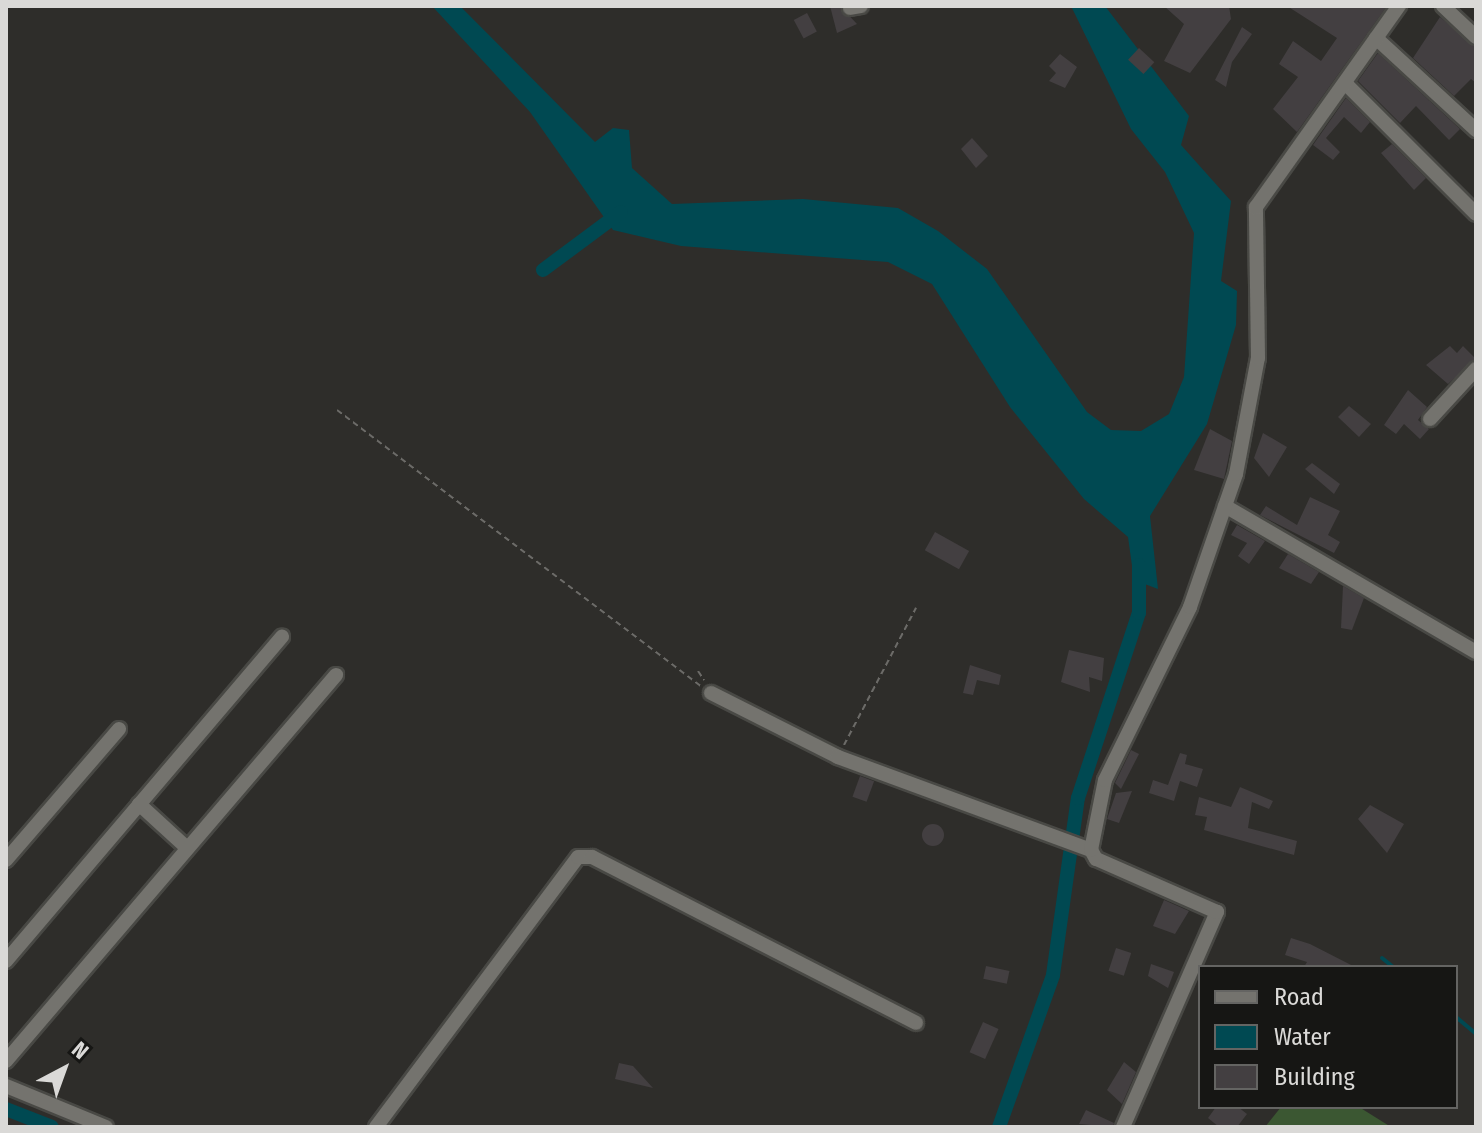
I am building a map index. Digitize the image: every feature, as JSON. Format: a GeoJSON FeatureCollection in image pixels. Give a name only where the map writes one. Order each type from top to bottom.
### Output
{"type":"FeatureCollection","features":[{"type":"Feature","properties":{"kind":"street"},"geometry":{"type":"LineString","coordinates":[[1443,6],[1476,37]]}},
{"type":"Feature","properties":{"kind":"street"},"geometry":{"type":"LineString","coordinates":[[1091,850],[1122,735],[1190,607],[1225,506],[1258,358],[1256,207],[1345,83],[1394,8]]}},
{"type":"Feature","properties":{"kind":"street"},"geometry":{"type":"LineString","coordinates":[[1376,38],[1476,130]]}},
{"type":"Feature","properties":{"kind":"street"},"geometry":{"type":"LineString","coordinates":[[1345,83],[1476,214]]}},
{"type":"Feature","properties":{"kind":"street"},"geometry":{"type":"LineString","coordinates":[[1430,419],[1476,369]]}},
{"type":"Feature","properties":{"kind":"street"},"geometry":{"type":"LineString","coordinates":[[1225,506],[1476,652]]}},
{"type":"Feature","properties":{"kind":"street"},"geometry":{"type":"LineString","coordinates":[[6,961],[282,637]]}},
{"type":"Feature","properties":{"kind":"street"},"geometry":{"type":"LineString","coordinates":[[6,1061],[336,675]]}},
{"type":"Feature","properties":{"kind":"street"},"geometry":{"type":"LineString","coordinates":[[711,693],[838,757],[1091,850],[1096,859],[1217,912],[1123,1127]]}},
{"type":"Feature","properties":{"kind":"street"},"geometry":{"type":"LineString","coordinates":[[6,860],[119,729]]}},
{"type":"Feature","properties":{"kind":"street"},"geometry":{"type":"LineString","coordinates":[[139,804],[187,848]]}},
{"type":"Feature","properties":{"kind":"street"},"geometry":{"type":"LineString","coordinates":[[376,1127],[578,857],[592,857],[916,1023]]}},
{"type":"Feature","properties":{"kind":"street"},"geometry":{"type":"LineString","coordinates":[[6,1086],[106,1127]]}},
{"type":"Feature","properties":{"kind":"path"},"geometry":{"type":"LineString","coordinates":[[337,410],[711,693]]}},
{"type":"Feature","properties":{"kind":"path"},"geometry":{"type":"LineString","coordinates":[[838,757],[916,608]]}},
{"type":"Feature","properties":{"kind":"path"},"geometry":{"type":"LineString","coordinates":[[698,671],[711,693]]}},
{"type":"Feature","properties":{"kind":"green space"},"geometry":{"type":"Polygon","coordinates":[[[1279,1109],[1362,1109],[1391,1127],[1265,1127],[1279,1109]]]}},
{"type":"Feature","properties":{"kind":"water"},"geometry":{"type":"Polygon","coordinates":[[[432,6],[460,6],[595,142],[613,128],[629,130],[632,168],[672,204],[803,199],[898,208],[938,231],[987,269],[1087,412],[1111,430],[1141,431],[1169,414],[1184,377],[1194,233],[1165,172],[1131,129],[1071,6],[1105,6],[1189,116],[1181,145],[1231,201],[1221,281],[1237,291],[1236,325],[1207,424],[1150,516],[1158,589],[1134,580],[1128,537],[1084,499],[1010,407],[932,284],[888,262],[681,246],[613,230],[530,112],[432,6]]]}},
{"type":"Feature","properties":{"kind":"building"},"geometry":{"type":"Polygon","coordinates":[[[830,6],[840,6],[857,24],[837,33],[830,6]]]}},
{"type":"Feature","properties":{"kind":"building"},"geometry":{"type":"Polygon","coordinates":[[[1164,6],[1229,6],[1231,19],[1190,73],[1164,61],[1184,24],[1164,6]]]}},
{"type":"Feature","properties":{"kind":"building"},"geometry":{"type":"Polygon","coordinates":[[[1287,6],[1387,6],[1297,132],[1273,109],[1298,77],[1279,64],[1293,41],[1321,61],[1337,38],[1287,6]]]}},
{"type":"Feature","properties":{"kind":"building"},"geometry":{"type":"Polygon","coordinates":[[[807,13],[817,32],[804,39],[794,20],[807,13]]]}},
{"type":"Feature","properties":{"kind":"building"},"geometry":{"type":"Polygon","coordinates":[[[1440,17],[1476,47],[1476,83],[1471,79],[1454,96],[1413,58],[1440,17]]]}},
{"type":"Feature","properties":{"kind":"building"},"geometry":{"type":"Polygon","coordinates":[[[1242,27],[1252,34],[1232,62],[1226,87],[1215,80],[1242,27]]]}},
{"type":"Feature","properties":{"kind":"building"},"geometry":{"type":"Polygon","coordinates":[[[1139,48],[1154,62],[1143,74],[1128,60],[1139,48]]]}},
{"type":"Feature","properties":{"kind":"building"},"geometry":{"type":"Polygon","coordinates":[[[1378,53],[1460,129],[1449,140],[1416,106],[1400,123],[1358,81],[1378,53]]]}},
{"type":"Feature","properties":{"kind":"building"},"geometry":{"type":"Polygon","coordinates":[[[1060,54],[1077,67],[1065,88],[1049,81],[1056,73],[1049,66],[1060,54]]]}},
{"type":"Feature","properties":{"kind":"building"},"geometry":{"type":"Polygon","coordinates":[[[1346,98],[1370,122],[1361,133],[1344,117],[1326,138],[1340,152],[1333,160],[1313,145],[1346,98]]]}},
{"type":"Feature","properties":{"kind":"building"},"geometry":{"type":"Polygon","coordinates":[[[972,138],[988,156],[976,168],[961,149],[972,138]]]}},
{"type":"Feature","properties":{"kind":"building"},"geometry":{"type":"Polygon","coordinates":[[[1392,144],[1426,178],[1414,190],[1381,153],[1392,144]]]}},
{"type":"Feature","properties":{"kind":"building"},"geometry":{"type":"Polygon","coordinates":[[[1450,346],[1457,353],[1463,346],[1476,359],[1448,384],[1426,365],[1450,346]]]}},
{"type":"Feature","properties":{"kind":"building"},"geometry":{"type":"Polygon","coordinates":[[[1408,390],[1427,407],[1418,420],[1429,429],[1420,439],[1404,424],[1396,434],[1384,425],[1408,390]]]}},
{"type":"Feature","properties":{"kind":"building"},"geometry":{"type":"Polygon","coordinates":[[[1349,406],[1371,424],[1359,437],[1338,417],[1349,406]]]}},
{"type":"Feature","properties":{"kind":"building"},"geometry":{"type":"Polygon","coordinates":[[[1210,429],[1232,441],[1224,479],[1194,470],[1210,429]]]}},
{"type":"Feature","properties":{"kind":"building"},"geometry":{"type":"Polygon","coordinates":[[[1263,433],[1287,447],[1269,477],[1254,458],[1263,433]]]}},
{"type":"Feature","properties":{"kind":"building"},"geometry":{"type":"Polygon","coordinates":[[[1312,463],[1340,484],[1334,494],[1305,469],[1312,463]]]}},
{"type":"Feature","properties":{"kind":"building"},"geometry":{"type":"Polygon","coordinates":[[[1310,497],[1340,511],[1328,535],[1340,542],[1334,553],[1260,515],[1266,506],[1297,525],[1310,497]]]}},
{"type":"Feature","properties":{"kind":"building"},"geometry":{"type":"Polygon","coordinates":[[[1237,525],[1265,541],[1249,564],[1238,556],[1247,543],[1231,535],[1237,525]]]}},
{"type":"Feature","properties":{"kind":"building"},"geometry":{"type":"Polygon","coordinates":[[[935,532],[969,551],[959,569],[925,550],[935,532]]]}},
{"type":"Feature","properties":{"kind":"building"},"geometry":{"type":"Polygon","coordinates":[[[1288,554],[1319,572],[1311,584],[1279,568],[1288,554]]]}},
{"type":"Feature","properties":{"kind":"building"},"geometry":{"type":"Polygon","coordinates":[[[1343,586],[1364,598],[1352,630],[1341,628],[1343,586]]]}},
{"type":"Feature","properties":{"kind":"building"},"geometry":{"type":"Polygon","coordinates":[[[1069,650],[1104,658],[1102,681],[1089,677],[1090,692],[1061,682],[1069,650]]]}},
{"type":"Feature","properties":{"kind":"building"},"geometry":{"type":"Polygon","coordinates":[[[970,665],[1001,675],[999,685],[977,680],[973,695],[963,693],[970,665]]]}},
{"type":"Feature","properties":{"kind":"building"},"geometry":{"type":"Polygon","coordinates":[[[1131,750],[1139,754],[1121,789],[1115,783],[1131,750]]]}},
{"type":"Feature","properties":{"kind":"building"},"geometry":{"type":"Polygon","coordinates":[[[1180,753],[1187,755],[1185,764],[1203,769],[1197,787],[1180,781],[1174,801],[1149,793],[1153,780],[1168,785],[1180,753]]]}},
{"type":"Feature","properties":{"kind":"building"},"geometry":{"type":"Polygon","coordinates":[[[860,776],[874,781],[867,802],[852,797],[860,776]]]}},
{"type":"Feature","properties":{"kind":"building"},"geometry":{"type":"Polygon","coordinates":[[[1240,787],[1273,801],[1269,809],[1252,802],[1248,828],[1297,841],[1294,855],[1204,830],[1207,817],[1195,815],[1199,797],[1231,807],[1240,787]]]}},
{"type":"Feature","properties":{"kind":"building"},"geometry":{"type":"Polygon","coordinates":[[[1132,791],[1119,823],[1107,819],[1116,793],[1132,791]]]}},
{"type":"Feature","properties":{"kind":"building"},"geometry":{"type":"Polygon","coordinates":[[[1370,805],[1404,824],[1387,853],[1358,819],[1370,805]]]}},
{"type":"Feature","properties":{"kind":"building"},"geometry":{"type":"Polygon","coordinates":[[[933,824],[941,827],[944,835],[941,843],[933,846],[925,843],[922,835],[925,827],[933,824]]]}},
{"type":"Feature","properties":{"kind":"building"},"geometry":{"type":"Polygon","coordinates":[[[1164,900],[1189,911],[1175,934],[1153,926],[1164,900]]]}},
{"type":"Feature","properties":{"kind":"building"},"geometry":{"type":"Polygon","coordinates":[[[1291,938],[1351,965],[1305,965],[1307,962],[1285,955],[1291,938]]]}},
{"type":"Feature","properties":{"kind":"building"},"geometry":{"type":"Polygon","coordinates":[[[1116,948],[1131,953],[1124,976],[1109,971],[1116,948]]]}},
{"type":"Feature","properties":{"kind":"building"},"geometry":{"type":"Polygon","coordinates":[[[1151,964],[1174,972],[1168,988],[1148,976],[1151,964]]]}},
{"type":"Feature","properties":{"kind":"building"},"geometry":{"type":"Polygon","coordinates":[[[986,966],[1009,971],[1007,984],[983,979],[986,966]]]}},
{"type":"Feature","properties":{"kind":"building"},"geometry":{"type":"Polygon","coordinates":[[[983,1022],[999,1029],[985,1059],[970,1052],[983,1022]]]}},
{"type":"Feature","properties":{"kind":"building"},"geometry":{"type":"Polygon","coordinates":[[[1124,1062],[1136,1072],[1122,1104],[1107,1090],[1124,1062]]]}},
{"type":"Feature","properties":{"kind":"building"},"geometry":{"type":"Polygon","coordinates":[[[619,1063],[633,1066],[653,1088],[615,1079],[619,1063]]]}},
{"type":"Feature","properties":{"kind":"building"},"geometry":{"type":"Polygon","coordinates":[[[1215,1109],[1241,1109],[1247,1114],[1237,1127],[1219,1127],[1208,1118],[1215,1109]]]}},
{"type":"Feature","properties":{"kind":"building"},"geometry":{"type":"Polygon","coordinates":[[[1086,1110],[1114,1123],[1113,1127],[1079,1124],[1086,1110]]]}},
{"type":"Feature","properties":{"kind":"waterway"},"geometry":{"type":"LineString","coordinates":[[543,270],[621,212]]}},
{"type":"Feature","properties":{"kind":"waterway"},"geometry":{"type":"LineString","coordinates":[[999,1127],[1053,975],[1078,798],[1139,613],[1139,565]]}},
{"type":"Feature","properties":{"kind":"waterway"},"geometry":{"type":"LineString","coordinates":[[1382,958],[1391,965]]}},
{"type":"Feature","properties":{"kind":"waterway"},"geometry":{"type":"LineString","coordinates":[[1458,1019],[1476,1034]]}},
{"type":"Feature","properties":{"kind":"waterway"},"geometry":{"type":"LineString","coordinates":[[6,1109],[52,1127]]}}]}
